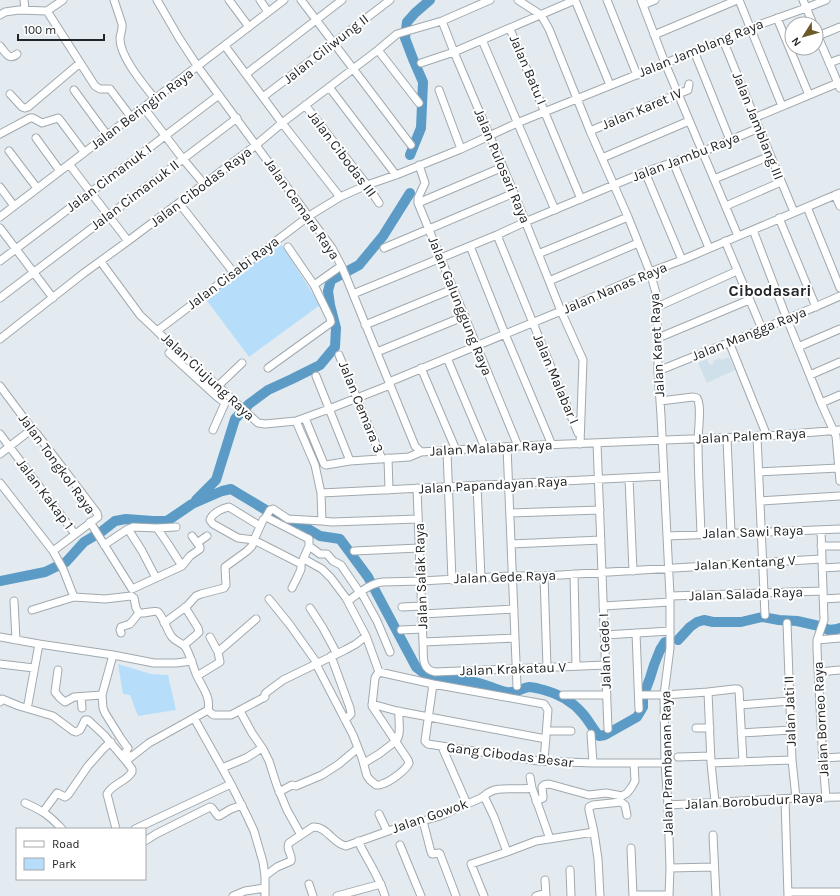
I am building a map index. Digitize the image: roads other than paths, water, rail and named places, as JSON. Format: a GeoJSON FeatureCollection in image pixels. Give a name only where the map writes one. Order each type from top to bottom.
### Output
{"type":"FeatureCollection","features":[{"type":"Feature","properties":{"kind":"street"},"geometry":{"type":"LineString","coordinates":[[24,0],[25,10]]}},
{"type":"Feature","properties":{"kind":"street"},"geometry":{"type":"LineString","coordinates":[[0,15],[5,12],[16,10],[47,11],[63,0]]}},
{"type":"Feature","properties":{"kind":"street"},"geometry":{"type":"LineString","coordinates":[[114,0],[123,27],[120,39],[122,49],[135,73],[155,99]]}},
{"type":"Feature","properties":{"kind":"street","name":"Jalan Cemara Raya"},"geometry":{"type":"LineString","coordinates":[[157,0],[198,67],[332,248],[342,267],[415,446],[420,452]]}},
{"type":"Feature","properties":{"kind":"street"},"geometry":{"type":"LineString","coordinates":[[229,0],[249,27]]}},
{"type":"Feature","properties":{"kind":"street"},"geometry":{"type":"LineString","coordinates":[[260,0],[268,12]]}},
{"type":"Feature","properties":{"kind":"street","name":"Jalan Beringin Raya"},"geometry":{"type":"LineString","coordinates":[[0,217],[284,0]]}},
{"type":"Feature","properties":{"kind":"street"},"geometry":{"type":"LineString","coordinates":[[301,0],[412,145]]}},
{"type":"Feature","properties":{"kind":"street"},"geometry":{"type":"LineString","coordinates":[[246,74],[342,0]]}},
{"type":"Feature","properties":{"kind":"street","name":"Jalan Ciliwung II"},"geometry":{"type":"LineString","coordinates":[[263,97],[390,0]]}},
{"type":"Feature","properties":{"kind":"street"},"geometry":{"type":"LineString","coordinates":[[442,21],[490,0]]}},
{"type":"Feature","properties":{"kind":"street","name":"Jalan Karet Raya"},"geometry":{"type":"LineString","coordinates":[[518,0],[541,15],[549,29],[590,131],[628,217],[650,272],[656,293],[658,370],[670,599],[670,633]]}},
{"type":"Feature","properties":{"kind":"street"},"geometry":{"type":"LineString","coordinates":[[422,63],[454,52],[575,0],[610,85]]}},
{"type":"Feature","properties":{"kind":"street"},"geometry":{"type":"LineString","coordinates":[[607,0],[637,75]]}},
{"type":"Feature","properties":{"kind":"street"},"geometry":{"type":"LineString","coordinates":[[655,0],[642,2],[665,63],[738,236]]}},
{"type":"Feature","properties":{"kind":"street"},"geometry":{"type":"LineString","coordinates":[[654,35],[738,0],[782,106]]}},
{"type":"Feature","properties":{"kind":"street"},"geometry":{"type":"LineString","coordinates":[[803,0],[810,16]]}},
{"type":"Feature","properties":{"kind":"street","name":"Jalan Jamblang Raya"},"geometry":{"type":"LineString","coordinates":[[396,174],[461,149],[517,123],[750,28],[826,0]]}},
{"type":"Feature","properties":{"kind":"street"},"geometry":{"type":"LineString","coordinates":[[47,11],[95,86],[110,89],[131,117]]}},
{"type":"Feature","properties":{"kind":"street"},"geometry":{"type":"LineString","coordinates":[[777,18],[809,95]]}},
{"type":"Feature","properties":{"kind":"street","name":"Jalan Cibodas Raya"},"geometry":{"type":"LineString","coordinates":[[0,339],[256,145],[282,123],[400,32],[442,21]]}},
{"type":"Feature","properties":{"kind":"street","name":"Jalan Pulosari Raya"},"geometry":{"type":"LineString","coordinates":[[442,21],[582,360],[580,444]]}},
{"type":"Feature","properties":{"kind":"street"},"geometry":{"type":"LineString","coordinates":[[824,32],[840,27]]}},
{"type":"Feature","properties":{"kind":"street","name":"Jalan Batu I"},"geometry":{"type":"LineString","coordinates":[[510,28],[581,199]]}},
{"type":"Feature","properties":{"kind":"street"},"geometry":{"type":"LineString","coordinates":[[482,40],[554,210]]}},
{"type":"Feature","properties":{"kind":"street","name":"Jalan Jamblang III"},"geometry":{"type":"LineString","coordinates":[[723,40],[794,212]]}},
{"type":"Feature","properties":{"kind":"street"},"geometry":{"type":"LineString","coordinates":[[0,46],[11,58],[17,54]]}},
{"type":"Feature","properties":{"kind":"street"},"geometry":{"type":"LineString","coordinates":[[224,46],[340,197]]}},
{"type":"Feature","properties":{"kind":"street"},"geometry":{"type":"LineString","coordinates":[[378,50],[420,103]]}},
{"type":"Feature","properties":{"kind":"street"},"geometry":{"type":"LineString","coordinates":[[694,51],[730,140]]}},
{"type":"Feature","properties":{"kind":"street"},"geometry":{"type":"LineString","coordinates":[[754,118],[809,95],[839,85],[824,51]]}},
{"type":"Feature","properties":{"kind":"street"},"geometry":{"type":"LineString","coordinates":[[829,63],[840,59]]}},
{"type":"Feature","properties":{"kind":"street"},"geometry":{"type":"LineString","coordinates":[[10,94],[22,107],[28,107],[80,63]]}},
{"type":"Feature","properties":{"kind":"street","name":"Jalan Karet IV"},"geometry":{"type":"LineString","coordinates":[[590,131],[688,90],[689,84]]}},
{"type":"Feature","properties":{"kind":"street"},"geometry":{"type":"LineString","coordinates":[[309,216],[340,197],[396,174],[329,87]]}},
{"type":"Feature","properties":{"kind":"street"},"geometry":{"type":"LineString","coordinates":[[74,90],[107,135]]}},
{"type":"Feature","properties":{"kind":"street"},"geometry":{"type":"LineString","coordinates":[[439,90],[461,149]]}},
{"type":"Feature","properties":{"kind":"street","name":"Jalan Cimanuk I"},"geometry":{"type":"LineString","coordinates":[[0,261],[219,95]]}},
{"type":"Feature","properties":{"kind":"street","name":"Jalan Cibodas III"},"geometry":{"type":"LineString","coordinates":[[305,105],[367,185],[379,203]]}},
{"type":"Feature","properties":{"kind":"street"},"geometry":{"type":"LineString","coordinates":[[144,108],[204,184]]}},
{"type":"Feature","properties":{"kind":"street"},"geometry":{"type":"LineString","coordinates":[[0,134],[30,118],[42,123],[58,118],[84,152]]}},
{"type":"Feature","properties":{"kind":"street","name":"Jalan Cimanuk II"},"geometry":{"type":"LineString","coordinates":[[0,298],[237,118]]}},
{"type":"Feature","properties":{"kind":"street"},"geometry":{"type":"LineString","coordinates":[[602,158],[689,120]]}},
{"type":"Feature","properties":{"kind":"street","name":"Jalan Jambu Raya"},"geometry":{"type":"LineString","coordinates":[[352,294],[497,235],[645,172],[702,152],[759,128]]}},
{"type":"Feature","properties":{"kind":"street"},"geometry":{"type":"LineString","coordinates":[[36,138],[60,171]]}},
{"type":"Feature","properties":{"kind":"street"},"geometry":{"type":"LineString","coordinates":[[9,151],[37,188]]}},
{"type":"Feature","properties":{"kind":"street"},"geometry":{"type":"LineString","coordinates":[[714,179],[770,156]]}},
{"type":"Feature","properties":{"kind":"street"},"geometry":{"type":"LineString","coordinates":[[673,162],[709,248]]}},
{"type":"Feature","properties":{"kind":"street"},"geometry":{"type":"LineString","coordinates":[[69,164],[128,241]]}},
{"type":"Feature","properties":{"kind":"street"},"geometry":{"type":"LineString","coordinates":[[419,166],[425,183],[418,198],[418,203],[503,167]]}},
{"type":"Feature","properties":{"kind":"street"},"geometry":{"type":"LineString","coordinates":[[645,172],[682,260]]}},
{"type":"Feature","properties":{"kind":"street"},"geometry":{"type":"LineString","coordinates":[[726,206],[781,182]]}},
{"type":"Feature","properties":{"kind":"street"},"geometry":{"type":"LineString","coordinates":[[0,187],[14,206]]}},
{"type":"Feature","properties":{"kind":"street"},"geometry":{"type":"LineString","coordinates":[[384,248],[514,193]]}},
{"type":"Feature","properties":{"kind":"street"},"geometry":{"type":"LineString","coordinates":[[838,194],[840,206]]}},
{"type":"Feature","properties":{"kind":"street","name":"Jalan Nanas Raya"},"geometry":{"type":"LineString","coordinates":[[389,383],[421,368],[533,323],[650,272],[838,194]]}},
{"type":"Feature","properties":{"kind":"street"},"geometry":{"type":"LineString","coordinates":[[179,203],[234,273]]}},
{"type":"Feature","properties":{"kind":"street","name":"Jalan Galunggung Raya"},"geometry":{"type":"LineString","coordinates":[[418,203],[518,446]]}},
{"type":"Feature","properties":{"kind":"street"},"geometry":{"type":"LineString","coordinates":[[807,206],[840,288]]}},
{"type":"Feature","properties":{"kind":"street","name":"Jalan Cisabi Raya"},"geometry":{"type":"LineString","coordinates":[[157,331],[309,216]]}},
{"type":"Feature","properties":{"kind":"street"},"geometry":{"type":"LineString","coordinates":[[538,254],[628,217]]}},
{"type":"Feature","properties":{"kind":"street"},"geometry":{"type":"LineString","coordinates":[[779,218],[816,307]]}},
{"type":"Feature","properties":{"kind":"street"},"geometry":{"type":"LineString","coordinates":[[0,228],[53,298]]}},
{"type":"Feature","properties":{"kind":"street"},"geometry":{"type":"LineString","coordinates":[[753,230],[821,403],[837,430],[840,481]]}},
{"type":"Feature","properties":{"kind":"street","name":"Jalan Malabar I"},"geometry":{"type":"LineString","coordinates":[[497,235],[580,436]]}},
{"type":"Feature","properties":{"kind":"street"},"geometry":{"type":"LineString","coordinates":[[725,241],[762,329]]}},
{"type":"Feature","properties":{"kind":"street"},"geometry":{"type":"LineString","coordinates":[[549,281],[638,243]]}},
{"type":"Feature","properties":{"kind":"street"},"geometry":{"type":"LineString","coordinates":[[470,246],[552,445]]}},
{"type":"Feature","properties":{"kind":"street"},"geometry":{"type":"LineString","coordinates":[[268,368],[331,323],[314,284],[288,247]]}},
{"type":"Feature","properties":{"kind":"street","name":"Jalan Ciujung Raya"},"geometry":{"type":"LineString","coordinates":[[100,262],[140,315],[174,348],[258,423],[296,421],[357,398],[389,383]]}},
{"type":"Feature","properties":{"kind":"street"},"geometry":{"type":"LineString","coordinates":[[314,284],[342,267]]}},
{"type":"Feature","properties":{"kind":"street"},"geometry":{"type":"LineString","coordinates":[[657,307],[737,271]]}},
{"type":"Feature","properties":{"kind":"street"},"geometry":{"type":"LineString","coordinates":[[365,325],[453,289]]}},
{"type":"Feature","properties":{"kind":"street","name":"Jalan Mangga Raya"},"geometry":{"type":"LineString","coordinates":[[658,370],[788,320],[840,296]]}},
{"type":"Feature","properties":{"kind":"street"},"geometry":{"type":"LineString","coordinates":[[658,338],[750,300]]}},
{"type":"Feature","properties":{"kind":"street"},"geometry":{"type":"LineString","coordinates":[[376,352],[464,316]]}},
{"type":"Feature","properties":{"kind":"street"},"geometry":{"type":"LineString","coordinates":[[798,346],[840,330]]}},
{"type":"Feature","properties":{"kind":"street"},"geometry":{"type":"LineString","coordinates":[[730,342],[767,436]]}},
{"type":"Feature","properties":{"kind":"street"},"geometry":{"type":"LineString","coordinates":[[174,348],[169,353],[204,386],[225,403]]}},
{"type":"Feature","properties":{"kind":"street","name":"Jalan Cemara 3"},"geometry":{"type":"LineString","coordinates":[[339,355],[385,459]]}},
{"type":"Feature","properties":{"kind":"street"},"geometry":{"type":"LineString","coordinates":[[447,358],[485,448]]}},
{"type":"Feature","properties":{"kind":"street"},"geometry":{"type":"LineString","coordinates":[[810,375],[840,362]]}},
{"type":"Feature","properties":{"kind":"street"},"geometry":{"type":"LineString","coordinates":[[218,386],[242,363]]}},
{"type":"Feature","properties":{"kind":"street"},"geometry":{"type":"LineString","coordinates":[[421,368],[456,450]]}},
{"type":"Feature","properties":{"kind":"street"},"geometry":{"type":"LineString","coordinates":[[316,376],[350,461]]}},
{"type":"Feature","properties":{"kind":"street","name":"Jalan Tongkol Raya"},"geometry":{"type":"LineString","coordinates":[[0,386],[98,517],[53,551]]}},
{"type":"Feature","properties":{"kind":"street"},"geometry":{"type":"LineString","coordinates":[[821,403],[840,395]]}},
{"type":"Feature","properties":{"kind":"street"},"geometry":{"type":"LineString","coordinates":[[660,401],[693,397],[698,398],[701,535]]}},
{"type":"Feature","properties":{"kind":"street"},"geometry":{"type":"LineString","coordinates":[[213,430],[225,403],[232,399]]}},
{"type":"Feature","properties":{"kind":"street","name":"Jalan Malabar Raya"},"geometry":{"type":"LineString","coordinates":[[305,418],[325,465],[350,461],[409,457],[420,452],[518,446],[662,441]]}},
{"type":"Feature","properties":{"kind":"street"},"geometry":{"type":"LineString","coordinates":[[296,421],[315,465],[321,493],[322,521]]}},
{"type":"Feature","properties":{"kind":"street"},"geometry":{"type":"LineString","coordinates":[[0,454],[32,429]]}},
{"type":"Feature","properties":{"kind":"street","name":"Jalan Palem Raya"},"geometry":{"type":"LineString","coordinates":[[662,441],[767,436],[837,430]]}},
{"type":"Feature","properties":{"kind":"street","name":"Jalan Kakap 1"},"geometry":{"type":"LineString","coordinates":[[0,434],[75,534]]}},
{"type":"Feature","properties":{"kind":"street"},"geometry":{"type":"LineString","coordinates":[[757,436],[765,615]]}},
{"type":"Feature","properties":{"kind":"street"},"geometry":{"type":"LineString","coordinates":[[727,438],[731,533]]}},
{"type":"Feature","properties":{"kind":"street","name":"Jalan Gede I"},"geometry":{"type":"LineString","coordinates":[[597,443],[608,729]]}},
{"type":"Feature","properties":{"kind":"street"},"geometry":{"type":"LineString","coordinates":[[507,447],[517,686]]}},
{"type":"Feature","properties":{"kind":"street"},"geometry":{"type":"LineString","coordinates":[[447,451],[452,580]]}},
{"type":"Feature","properties":{"kind":"street"},"geometry":{"type":"LineString","coordinates":[[385,459],[389,490]]}},
{"type":"Feature","properties":{"kind":"street"},"geometry":{"type":"LineString","coordinates":[[759,472],[839,471]]}},
{"type":"Feature","properties":{"kind":"street","name":"Jalan Papandayan Raya"},"geometry":{"type":"LineString","coordinates":[[321,493],[664,476]]}},
{"type":"Feature","properties":{"kind":"street"},"geometry":{"type":"LineString","coordinates":[[629,478],[633,571]]}},
{"type":"Feature","properties":{"kind":"street"},"geometry":{"type":"LineString","coordinates":[[0,483],[53,551],[63,569],[74,597]]}},
{"type":"Feature","properties":{"kind":"street"},"geometry":{"type":"LineString","coordinates":[[478,485],[481,578]]}},
{"type":"Feature","properties":{"kind":"street","name":"Jalan Salak Raya"},"geometry":{"type":"LineString","coordinates":[[417,488],[424,664]]}},
{"type":"Feature","properties":{"kind":"street"},"geometry":{"type":"LineString","coordinates":[[760,501],[840,496]]}},
{"type":"Feature","properties":{"kind":"street"},"geometry":{"type":"LineString","coordinates":[[260,526],[229,507],[211,517],[210,520],[238,538],[254,540],[302,562],[322,569],[331,578],[348,601],[366,636],[379,672]]}},
{"type":"Feature","properties":{"kind":"street"},"geometry":{"type":"LineString","coordinates":[[164,623],[185,608],[196,596],[224,588],[226,584],[225,567],[252,546],[264,518],[274,510],[289,519],[332,522],[418,519]]}},
{"type":"Feature","properties":{"kind":"street"},"geometry":{"type":"LineString","coordinates":[[510,513],[600,510]]}},
{"type":"Feature","properties":{"kind":"street"},"geometry":{"type":"LineString","coordinates":[[268,514],[309,540],[309,546],[302,562],[301,569],[292,588]]}},
{"type":"Feature","properties":{"kind":"street"},"geometry":{"type":"LineString","coordinates":[[90,522],[132,589],[182,566],[190,556],[200,549],[192,536]]}},
{"type":"Feature","properties":{"kind":"street"},"geometry":{"type":"LineString","coordinates":[[101,539],[133,527],[176,527]]}},
{"type":"Feature","properties":{"kind":"street"},"geometry":{"type":"LineString","coordinates":[[157,528],[182,566]]}},
{"type":"Feature","properties":{"kind":"street"},"geometry":{"type":"LineString","coordinates":[[128,529],[142,551],[156,578]]}},
{"type":"Feature","properties":{"kind":"street","name":"Jalan Sawi Raya"},"geometry":{"type":"LineString","coordinates":[[667,536],[840,529]]}},
{"type":"Feature","properties":{"kind":"street"},"geometry":{"type":"LineString","coordinates":[[820,530],[824,620],[818,637],[840,638]]}},
{"type":"Feature","properties":{"kind":"street"},"geometry":{"type":"LineString","coordinates":[[197,543],[207,536]]}},
{"type":"Feature","properties":{"kind":"street"},"geometry":{"type":"LineString","coordinates":[[511,544],[601,540]]}},
{"type":"Feature","properties":{"kind":"street"},"geometry":{"type":"LineString","coordinates":[[309,546],[320,554],[327,554],[333,561],[341,565],[361,592],[377,621],[390,652]]}},
{"type":"Feature","properties":{"kind":"street"},"geometry":{"type":"LineString","coordinates":[[821,546],[840,546]]}},
{"type":"Feature","properties":{"kind":"street"},"geometry":{"type":"LineString","coordinates":[[354,551],[420,548]]}},
{"type":"Feature","properties":{"kind":"street","name":"Jalan Kentang V"},"geometry":{"type":"LineString","coordinates":[[668,568],[821,559]]}},
{"type":"Feature","properties":{"kind":"street"},"geometry":{"type":"LineString","coordinates":[[822,568],[840,567]]}},
{"type":"Feature","properties":{"kind":"street","name":"Jalan Gede Raya"},"geometry":{"type":"LineString","coordinates":[[348,601],[369,586],[378,582],[544,576],[668,568]]}},
{"type":"Feature","properties":{"kind":"street"},"geometry":{"type":"LineString","coordinates":[[574,574],[576,666]]}},
{"type":"Feature","properties":{"kind":"street"},"geometry":{"type":"LineString","coordinates":[[544,576],[547,668]]}},
{"type":"Feature","properties":{"kind":"street","name":"Jalan Salada Raya"},"geometry":{"type":"LineString","coordinates":[[604,606],[670,599],[823,591]]}},
{"type":"Feature","properties":{"kind":"street"},"geometry":{"type":"LineString","coordinates":[[32,610],[74,597],[105,599],[131,596],[134,598],[136,608],[139,613]]}},
{"type":"Feature","properties":{"kind":"street","name":"Jalan Salada Raya"},"geometry":{"type":"LineString","coordinates":[[823,599],[840,598]]}},
{"type":"Feature","properties":{"kind":"street"},"geometry":{"type":"LineString","coordinates":[[270,599],[316,663],[353,735],[364,763],[367,776],[376,785],[384,784],[394,778],[408,766],[409,763],[372,706],[375,678],[379,672]]}},
{"type":"Feature","properties":{"kind":"street"},"geometry":{"type":"LineString","coordinates":[[14,601],[16,640]]}},
{"type":"Feature","properties":{"kind":"street"},"geometry":{"type":"LineString","coordinates":[[402,607],[422,606]]}},
{"type":"Feature","properties":{"kind":"street"},"geometry":{"type":"LineString","coordinates":[[184,645],[199,632],[185,608]]}},
{"type":"Feature","properties":{"kind":"street"},"geometry":{"type":"LineString","coordinates":[[310,608],[323,628],[334,655],[350,708],[351,714],[345,720]]}},
{"type":"Feature","properties":{"kind":"street"},"geometry":{"type":"LineString","coordinates":[[422,614],[514,609]]}},
{"type":"Feature","properties":{"kind":"street"},"geometry":{"type":"LineString","coordinates":[[139,613],[143,614],[156,611],[158,612],[171,637],[178,643],[184,645],[207,696],[209,706],[208,710]]}},
{"type":"Feature","properties":{"kind":"street"},"geometry":{"type":"LineString","coordinates":[[121,633],[121,626],[130,624],[139,613]]}},
{"type":"Feature","properties":{"kind":"street"},"geometry":{"type":"LineString","coordinates":[[218,652],[256,619]]}},
{"type":"Feature","properties":{"kind":"street","name":"Jalan Jati II"},"geometry":{"type":"LineString","coordinates":[[787,623],[792,760],[796,798]]}},
{"type":"Feature","properties":{"kind":"street"},"geometry":{"type":"LineString","coordinates":[[401,630],[423,629]]}},
{"type":"Feature","properties":{"kind":"street"},"geometry":{"type":"LineString","coordinates":[[636,633],[640,709]]}},
{"type":"Feature","properties":{"kind":"street"},"geometry":{"type":"LineString","coordinates":[[605,635],[670,633]]}},
{"type":"Feature","properties":{"kind":"street","name":"Jalan Prambanan Raya"},"geometry":{"type":"LineString","coordinates":[[669,896],[670,868],[665,763],[664,695],[670,648],[670,633]]}},
{"type":"Feature","properties":{"kind":"street"},"geometry":{"type":"LineString","coordinates":[[208,710],[212,714],[218,716],[231,715],[240,711],[265,697],[267,692],[283,680],[356,644],[366,636]]}},
{"type":"Feature","properties":{"kind":"street"},"geometry":{"type":"LineString","coordinates":[[0,637],[154,663],[192,661]]}},
{"type":"Feature","properties":{"kind":"street"},"geometry":{"type":"LineString","coordinates":[[197,676],[220,661],[218,652],[210,637]]}},
{"type":"Feature","properties":{"kind":"street","name":"Jalan Borneo Raya"},"geometry":{"type":"LineString","coordinates":[[818,637],[826,798]]}},
{"type":"Feature","properties":{"kind":"street"},"geometry":{"type":"LineString","coordinates":[[423,642],[515,638]]}},
{"type":"Feature","properties":{"kind":"street"},"geometry":{"type":"LineString","coordinates":[[28,704],[39,644]]}},
{"type":"Feature","properties":{"kind":"street"},"geometry":{"type":"LineString","coordinates":[[113,655],[102,695],[104,710],[120,737],[128,747],[125,753],[132,769],[132,772],[127,778],[109,790],[107,794],[116,828]]}},
{"type":"Feature","properties":{"kind":"street"},"geometry":{"type":"LineString","coordinates":[[0,664],[34,668]]}},
{"type":"Feature","properties":{"kind":"street","name":"Jalan Krakatau V"},"geometry":{"type":"LineString","coordinates":[[424,664],[427,669],[435,672],[606,665]]}},
{"type":"Feature","properties":{"kind":"street"},"geometry":{"type":"LineString","coordinates":[[58,670],[54,690],[57,696],[65,702],[74,697],[102,695]]}},
{"type":"Feature","properties":{"kind":"street"},"geometry":{"type":"LineString","coordinates":[[819,672],[840,670]]}},
{"type":"Feature","properties":{"kind":"street"},"geometry":{"type":"LineString","coordinates":[[379,672],[433,684],[543,703],[548,710],[544,761]]}},
{"type":"Feature","properties":{"kind":"street"},"geometry":{"type":"LineString","coordinates":[[429,717],[433,684]]}},
{"type":"Feature","properties":{"kind":"street"},"geometry":{"type":"LineString","coordinates":[[639,695],[664,695],[738,689],[740,692],[743,762]]}},
{"type":"Feature","properties":{"kind":"street"},"geometry":{"type":"LineString","coordinates":[[708,692],[711,760],[715,802]]}},
{"type":"Feature","properties":{"kind":"street"},"geometry":{"type":"LineString","coordinates":[[563,695],[607,695]]}},
{"type":"Feature","properties":{"kind":"street"},"geometry":{"type":"LineString","coordinates":[[81,697],[82,708]]}},
{"type":"Feature","properties":{"kind":"street"},"geometry":{"type":"LineString","coordinates":[[0,702],[2,699],[19,706],[53,716],[76,732],[80,730],[85,720],[88,720],[128,759]]}},
{"type":"Feature","properties":{"kind":"street"},"geometry":{"type":"LineString","coordinates":[[740,705],[790,701]]}},
{"type":"Feature","properties":{"kind":"street"},"geometry":{"type":"LineString","coordinates":[[372,704],[399,711],[546,739]]}},
{"type":"Feature","properties":{"kind":"street"},"geometry":{"type":"LineString","coordinates":[[128,759],[149,743],[208,710]]}},
{"type":"Feature","properties":{"kind":"street"},"geometry":{"type":"LineString","coordinates":[[240,711],[269,761],[279,792],[301,836]]}},
{"type":"Feature","properties":{"kind":"street"},"geometry":{"type":"LineString","coordinates":[[364,763],[396,742],[399,734],[399,711]]}},
{"type":"Feature","properties":{"kind":"street","name":"Gang Cibodas Besar"},"geometry":{"type":"LineString","coordinates":[[429,717],[425,741],[428,744],[442,747],[544,761],[665,763]]}},
{"type":"Feature","properties":{"kind":"street"},"geometry":{"type":"LineString","coordinates":[[194,718],[248,816],[264,862],[265,892],[244,891],[233,896]]}},
{"type":"Feature","properties":{"kind":"street"},"geometry":{"type":"LineString","coordinates":[[696,728],[710,728]]}},
{"type":"Feature","properties":{"kind":"street"},"geometry":{"type":"LineString","coordinates":[[741,732],[791,730]]}},
{"type":"Feature","properties":{"kind":"street"},"geometry":{"type":"LineString","coordinates":[[547,731],[571,731]]}},
{"type":"Feature","properties":{"kind":"street"},"geometry":{"type":"LineString","coordinates":[[591,734],[593,763]]}},
{"type":"Feature","properties":{"kind":"street"},"geometry":{"type":"LineString","coordinates":[[43,812],[57,793],[65,797],[68,795],[88,766],[111,742]]}},
{"type":"Feature","properties":{"kind":"street"},"geometry":{"type":"LineString","coordinates":[[442,747],[468,804]]}},
{"type":"Feature","properties":{"kind":"street"},"geometry":{"type":"LineString","coordinates":[[222,768],[246,758],[262,748]]}},
{"type":"Feature","properties":{"kind":"street"},"geometry":{"type":"LineString","coordinates":[[279,792],[292,785],[296,786],[322,775],[339,764],[358,748]]}},
{"type":"Feature","properties":{"kind":"street"},"geometry":{"type":"LineString","coordinates":[[678,757],[743,762],[792,760]]}},
{"type":"Feature","properties":{"kind":"street"},"geometry":{"type":"LineString","coordinates":[[823,758],[840,757]]}},
{"type":"Feature","properties":{"kind":"street"},"geometry":{"type":"LineString","coordinates":[[536,801],[544,797],[542,787],[549,784],[590,795],[606,793],[622,796],[625,795],[635,781],[634,763]]}},
{"type":"Feature","properties":{"kind":"street"},"geometry":{"type":"LineString","coordinates":[[530,777],[536,801],[550,839]]}},
{"type":"Feature","properties":{"kind":"street"},"geometry":{"type":"LineString","coordinates":[[137,828],[231,784]]}},
{"type":"Feature","properties":{"kind":"street"},"geometry":{"type":"LineString","coordinates":[[484,796],[493,790],[510,788],[521,790],[532,788]]}},
{"type":"Feature","properties":{"kind":"street","name":"Jalan Gowok"},"geometry":{"type":"LineString","coordinates":[[265,876],[277,867],[291,861],[292,857],[287,847],[288,844],[313,827],[317,826],[337,842],[346,846],[387,831],[445,814],[484,796],[494,817],[507,852]]}},
{"type":"Feature","properties":{"kind":"street","name":"Jalan Borobudur Raya"},"geometry":{"type":"LineString","coordinates":[[668,805],[840,797]]}},
{"type":"Feature","properties":{"kind":"street"},"geometry":{"type":"LineString","coordinates":[[785,799],[788,894],[840,892]]}},
{"type":"Feature","properties":{"kind":"street"},"geometry":{"type":"LineString","coordinates":[[600,896],[598,859],[589,807],[593,805],[621,802],[625,805],[626,815]]}},
{"type":"Feature","properties":{"kind":"street"},"geometry":{"type":"LineString","coordinates":[[25,803],[49,816],[61,828]]}},
{"type":"Feature","properties":{"kind":"street"},"geometry":{"type":"LineString","coordinates":[[146,840],[210,807],[218,816],[220,816],[231,809],[242,805]]}},
{"type":"Feature","properties":{"kind":"street"},"geometry":{"type":"LineString","coordinates":[[379,814],[387,831]]}},
{"type":"Feature","properties":{"kind":"street"},"geometry":{"type":"LineString","coordinates":[[423,821],[431,852],[432,854],[440,854],[456,896]]}},
{"type":"Feature","properties":{"kind":"street"},"geometry":{"type":"LineString","coordinates":[[484,896],[471,864],[498,856],[536,841],[594,832]]}},
{"type":"Feature","properties":{"kind":"street"},"geometry":{"type":"LineString","coordinates":[[713,835],[716,896]]}},
{"type":"Feature","properties":{"kind":"street"},"geometry":{"type":"LineString","coordinates":[[358,841],[386,896]]}},
{"type":"Feature","properties":{"kind":"street"},"geometry":{"type":"LineString","coordinates":[[400,845],[421,896]]}},
{"type":"Feature","properties":{"kind":"street"},"geometry":{"type":"LineString","coordinates":[[631,848],[633,895],[669,896]]}},
{"type":"Feature","properties":{"kind":"street"},"geometry":{"type":"LineString","coordinates":[[670,868],[714,867]]}},
{"type":"Feature","properties":{"kind":"street"},"geometry":{"type":"LineString","coordinates":[[570,870],[571,896]]}},
{"type":"Feature","properties":{"kind":"street"},"geometry":{"type":"LineString","coordinates":[[536,896],[546,894],[545,880]]}},
{"type":"Feature","properties":{"kind":"street"},"geometry":{"type":"LineString","coordinates":[[309,884],[313,896]]}},
{"type":"Feature","properties":{"kind":"street"},"geometry":{"type":"LineString","coordinates":[[337,896],[381,884]]}},
{"type":"Feature","properties":{"kind":"waterway"},"geometry":{"type":"LineString","coordinates":[[410,155],[421,128],[423,82],[405,38],[407,22],[430,0]]}},
{"type":"Feature","properties":{"kind":"waterway"},"geometry":{"type":"LineString","coordinates":[[196,500],[216,480],[235,419],[249,404],[268,390],[320,365],[335,347],[336,328],[328,291],[331,280],[359,265],[383,236],[410,193]]}},
{"type":"Feature","properties":{"kind":"waterway"},"geometry":{"type":"LineString","coordinates":[[0,581],[45,572],[66,562],[84,542],[101,532],[115,521],[126,519],[167,521],[192,504],[222,491],[231,489],[286,522],[300,524],[320,536],[340,539],[368,577],[416,667],[425,674],[433,677],[479,683],[506,692],[516,692],[529,687],[550,692],[560,696],[575,706],[599,736],[605,735],[637,717],[643,707],[643,699]]}},
{"type":"Feature","properties":{"kind":"waterway"},"geometry":{"type":"LineString","coordinates":[[678,640],[690,627],[697,622],[704,620],[713,622],[741,622],[762,617],[797,621],[829,630],[840,628]]}},
{"type":"Feature","properties":{"kind":"waterway"},"geometry":{"type":"LineString","coordinates":[[644,694],[660,650],[665,642]]}},
{"type":"Feature","properties":{"kind":"district","name":"Cibodasari"},"geometry":{"type":"Point","coordinates":[770,290]}}]}
